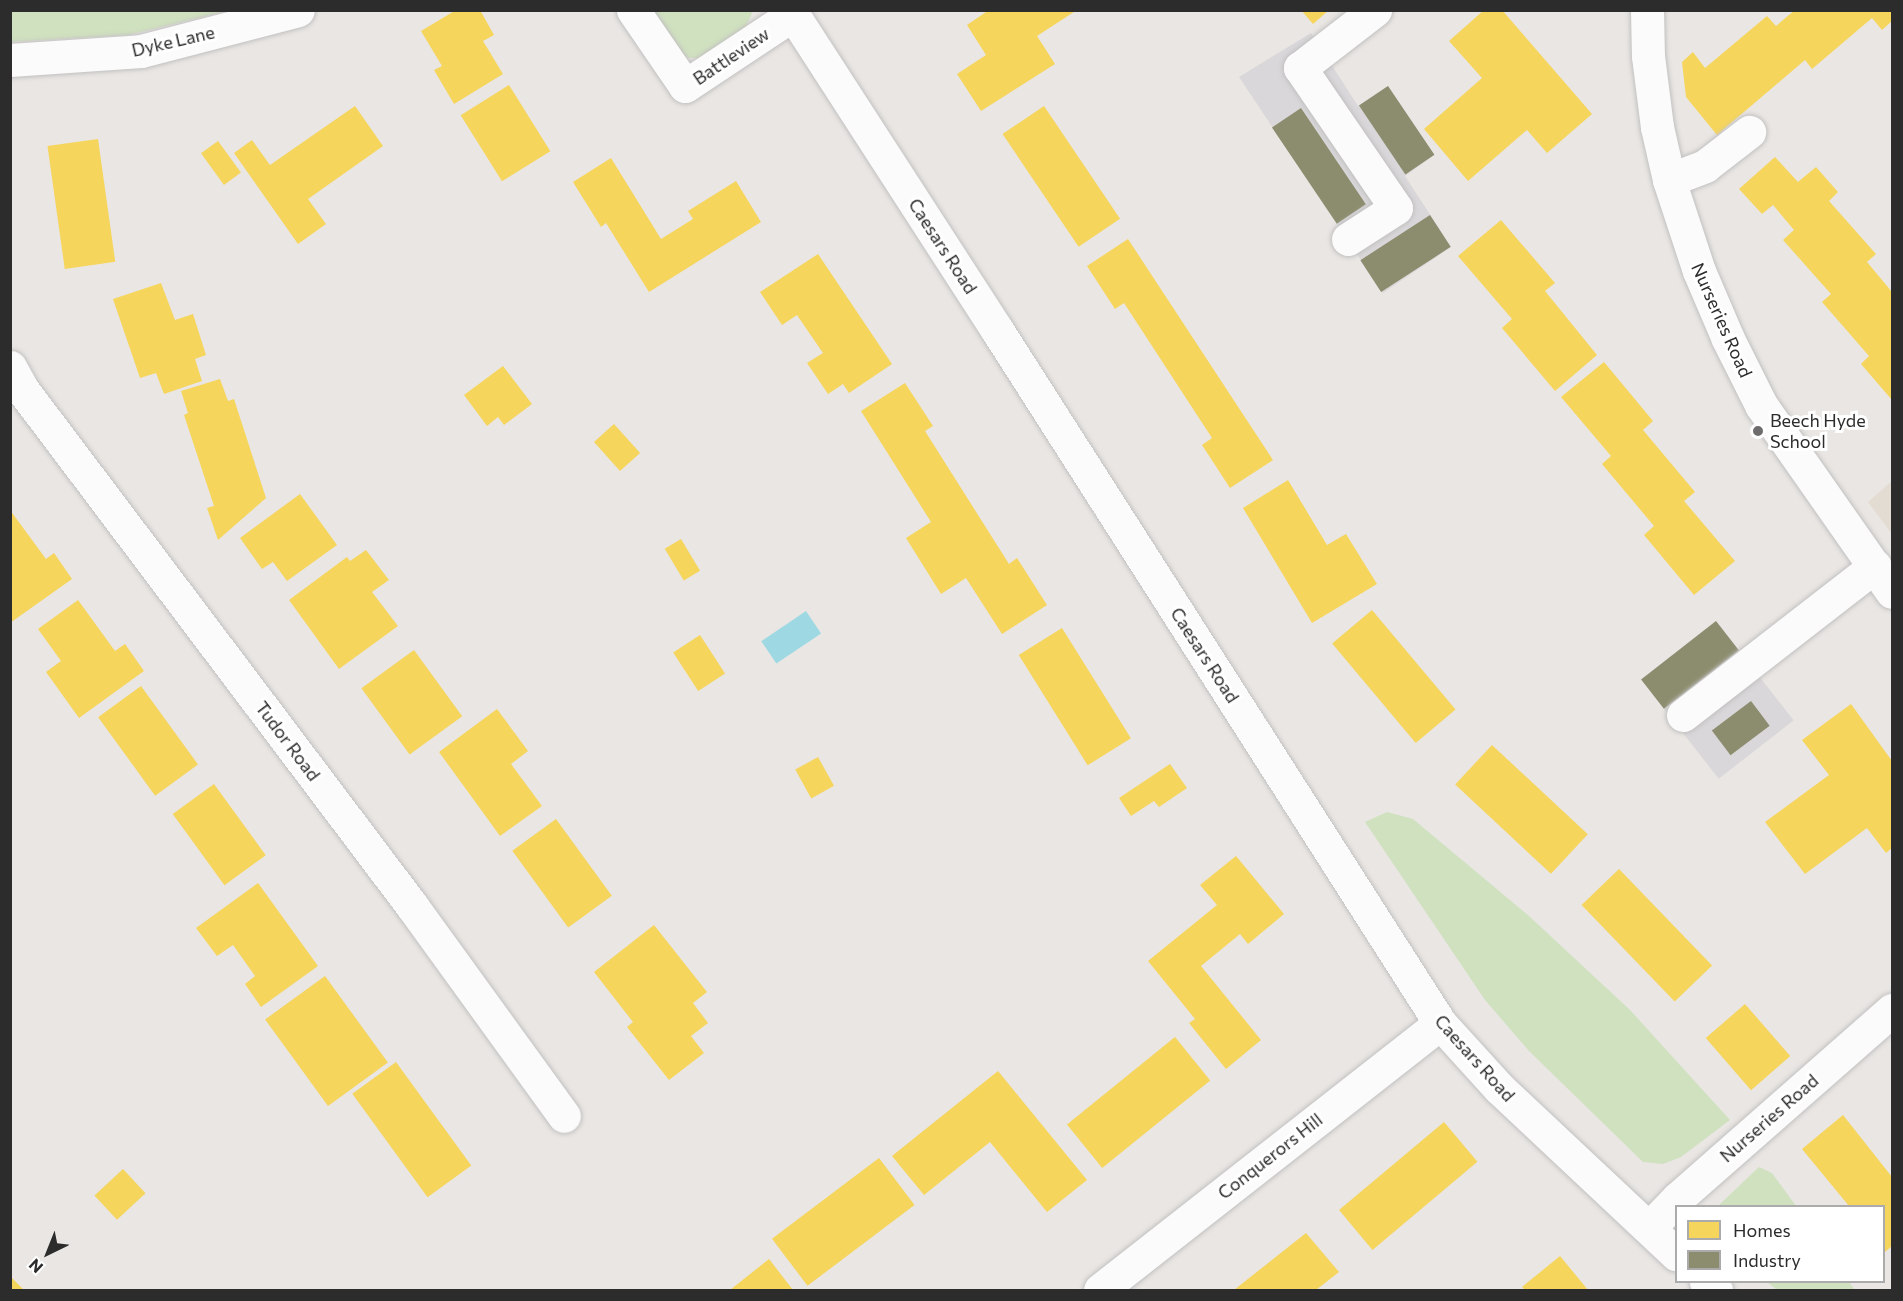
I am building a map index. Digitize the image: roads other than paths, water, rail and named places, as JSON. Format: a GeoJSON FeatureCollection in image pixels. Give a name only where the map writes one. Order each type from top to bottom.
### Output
{"type":"FeatureCollection","features":[{"type":"Feature","properties":{"kind":"street","name":"Dyke Lane"},"geometry":{"type":"LineString","coordinates":[[10,60],[141,51],[298,10]]}},
{"type":"Feature","properties":{"kind":"street","name":"Battleview"},"geometry":{"type":"LineString","coordinates":[[633,10],[685,86],[791,13]]}},
{"type":"Feature","properties":{"kind":"street"},"geometry":{"type":"LineString","coordinates":[[1348,239],[1396,208],[1300,68],[1375,10]]}},
{"type":"Feature","properties":{"kind":"street","name":"Nurseries Road"},"geometry":{"type":"LineString","coordinates":[[1647,10],[1648,56],[1656,117],[1669,180],[1699,271],[1728,339],[1761,405],[1884,579]]}},
{"type":"Feature","properties":{"kind":"street","name":"Caesars Road"},"geometry":{"type":"LineString","coordinates":[[791,13],[991,320],[1440,1023],[1498,1088],[1675,1252]]}},
{"type":"Feature","properties":{"kind":"street"},"geometry":{"type":"LineString","coordinates":[[1669,180],[1705,166],[1749,132]]}},
{"type":"Feature","properties":{"kind":"street","name":"Tudor Road"},"geometry":{"type":"LineString","coordinates":[[10,367],[22,389],[393,880],[564,1116]]}},
{"type":"Feature","properties":{"kind":"street"},"geometry":{"type":"LineString","coordinates":[[1683,715],[1884,579]]}},
{"type":"Feature","properties":{"kind":"street","name":"Nurseries Road"},"geometry":{"type":"LineString","coordinates":[[1648,1228],[1678,1198],[1893,1010]]}},
{"type":"Feature","properties":{"kind":"street","name":"Conquerors Hill"},"geometry":{"type":"LineString","coordinates":[[1100,1290],[1440,1023]]}},
{"type":"Feature","properties":{"kind":"water"},"geometry":{"type":"Polygon","coordinates":[[[806,611],[821,633],[776,664],[761,641],[806,611]]]}},
{"type":"Feature","properties":{"kind":"place","name":"Beech Hyde School"},"geometry":{"type":"Point","coordinates":[1758,431]}}]}
